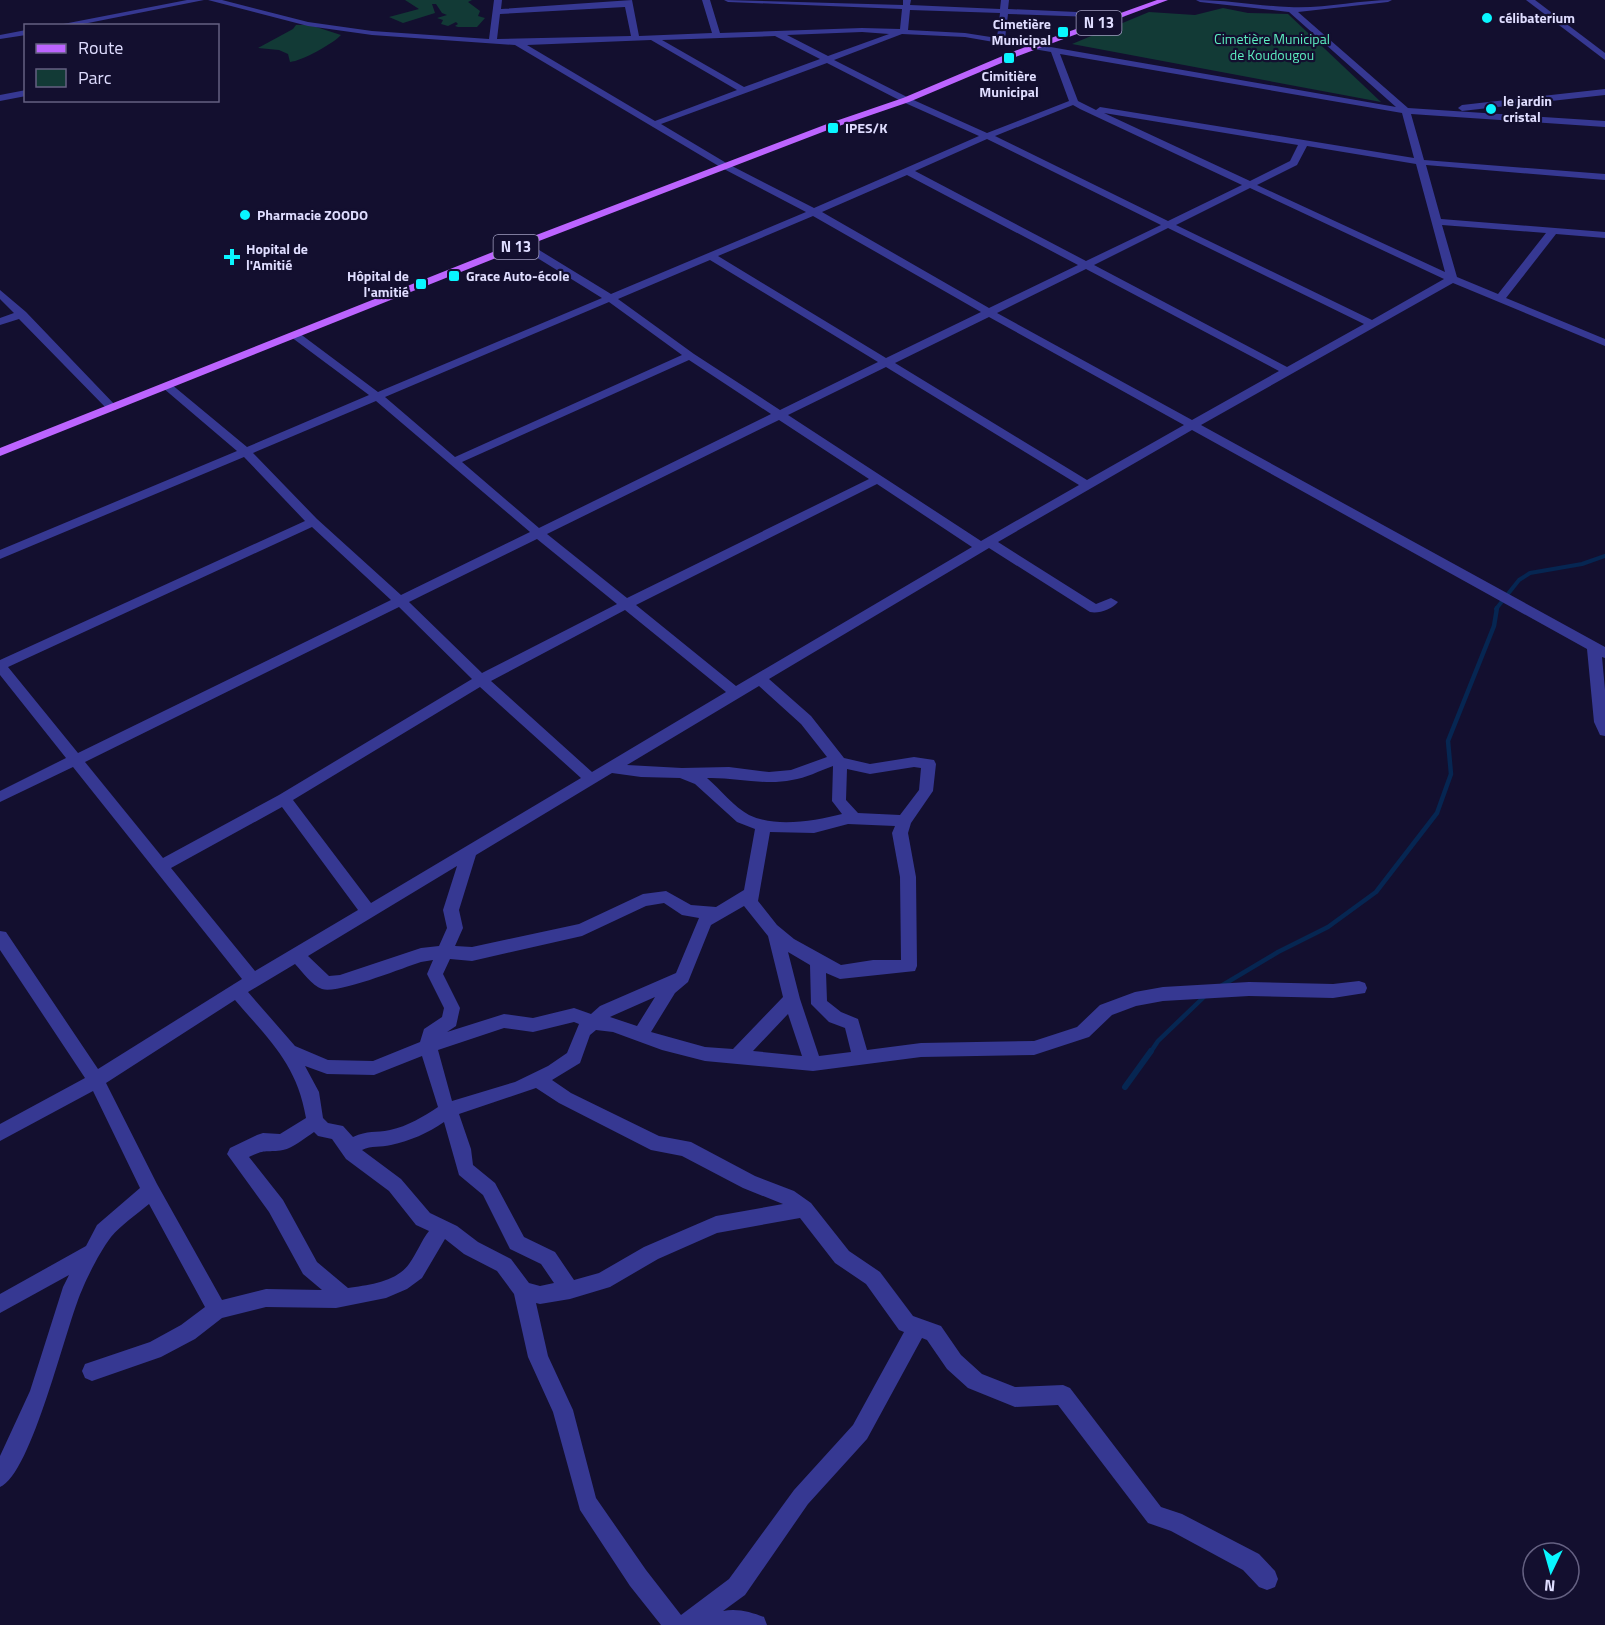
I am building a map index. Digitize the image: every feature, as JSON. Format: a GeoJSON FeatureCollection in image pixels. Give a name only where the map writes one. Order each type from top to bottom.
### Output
{"type":"FeatureCollection","features":[{"type":"Feature","properties":{"kind":"main road","name":"N 13"},"geometry":{"type":"LineString","coordinates":[[0,452],[522,244],[906,100],[1034,47],[1164,0]]}},
{"type":"Feature","properties":{"kind":"street"},"geometry":{"type":"LineString","coordinates":[[68,24],[200,0]]}},
{"type":"Feature","properties":{"kind":"street"},"geometry":{"type":"LineString","coordinates":[[212,0],[310,25],[372,33],[517,43],[840,30],[965,35],[1406,111],[1605,124]]}},
{"type":"Feature","properties":{"kind":"street"},"geometry":{"type":"LineString","coordinates":[[493,41],[498,0]]}},
{"type":"Feature","properties":{"kind":"street"},"geometry":{"type":"LineString","coordinates":[[706,0],[717,36]]}},
{"type":"Feature","properties":{"kind":"street"},"geometry":{"type":"LineString","coordinates":[[728,0],[907,3],[1121,16]]}},
{"type":"Feature","properties":{"kind":"street"},"geometry":{"type":"LineString","coordinates":[[1001,42],[1005,0]]}},
{"type":"Feature","properties":{"kind":"street"},"geometry":{"type":"LineString","coordinates":[[1200,0],[1291,10],[1388,0]]}},
{"type":"Feature","properties":{"kind":"street"},"geometry":{"type":"LineString","coordinates":[[1530,0],[1605,57]]}},
{"type":"Feature","properties":{"kind":"street"},"geometry":{"type":"LineString","coordinates":[[496,12],[629,2],[635,39]]}},
{"type":"Feature","properties":{"kind":"street"},"geometry":{"type":"LineString","coordinates":[[904,31],[907,3]]}},
{"type":"Feature","properties":{"kind":"street"},"geometry":{"type":"LineString","coordinates":[[1291,10],[1406,111],[1452,279]]}},
{"type":"Feature","properties":{"kind":"street"},"geometry":{"type":"LineString","coordinates":[[654,124],[904,31]]}},
{"type":"Feature","properties":{"kind":"street"},"geometry":{"type":"LineString","coordinates":[[0,37],[24,32]]}},
{"type":"Feature","properties":{"kind":"street"},"geometry":{"type":"LineString","coordinates":[[775,33],[906,100],[987,136],[1372,324]]}},
{"type":"Feature","properties":{"kind":"street"},"geometry":{"type":"LineString","coordinates":[[652,38],[744,91]]}},
{"type":"Feature","properties":{"kind":"street"},"geometry":{"type":"LineString","coordinates":[[517,43],[725,166],[814,212],[988,312],[1599,650],[1601,722],[1605,731]]}},
{"type":"Feature","properties":{"kind":"street"},"geometry":{"type":"LineString","coordinates":[[1055,51],[1078,104],[1452,279],[1605,343]]}},
{"type":"Feature","properties":{"kind":"street"},"geometry":{"type":"LineString","coordinates":[[1421,112],[1605,92]]}},
{"type":"Feature","properties":{"kind":"street"},"geometry":{"type":"LineString","coordinates":[[0,98],[24,93]]}},
{"type":"Feature","properties":{"kind":"street"},"geometry":{"type":"LineString","coordinates":[[0,555],[909,172],[987,136],[1078,104],[1420,162],[1605,177]]}},
{"type":"Feature","properties":{"kind":"street"},"geometry":{"type":"LineString","coordinates":[[0,797],[1294,162],[1304,143]]}},
{"type":"Feature","properties":{"kind":"street"},"geometry":{"type":"LineString","coordinates":[[909,172],[1287,371]]}},
{"type":"Feature","properties":{"kind":"street"},"geometry":{"type":"LineString","coordinates":[[1436,222],[1605,235]]}},
{"type":"Feature","properties":{"kind":"street"},"geometry":{"type":"LineString","coordinates":[[1500,299],[1553,231]]}},
{"type":"Feature","properties":{"kind":"street"},"geometry":{"type":"LineString","coordinates":[[522,244],[610,298],[690,356],[877,480],[1095,609],[1111,602]]}},
{"type":"Feature","properties":{"kind":"street"},"geometry":{"type":"LineString","coordinates":[[711,256],[1088,486]]}},
{"type":"Feature","properties":{"kind":"street"},"geometry":{"type":"LineString","coordinates":[[0,1133],[96,1080],[237,990],[985,545],[1192,425],[1452,279]]}},
{"type":"Feature","properties":{"kind":"street"},"geometry":{"type":"LineString","coordinates":[[0,293],[112,408]]}},
{"type":"Feature","properties":{"kind":"street"},"geometry":{"type":"LineString","coordinates":[[0,322],[22,314]]}},
{"type":"Feature","properties":{"kind":"street"},"geometry":{"type":"LineString","coordinates":[[295,334],[378,397],[538,533],[737,694]]}},
{"type":"Feature","properties":{"kind":"street"},"geometry":{"type":"LineString","coordinates":[[453,462],[690,356]]}},
{"type":"Feature","properties":{"kind":"street"},"geometry":{"type":"LineString","coordinates":[[167,386],[246,452],[313,522],[400,601],[481,681],[592,780]]}},
{"type":"Feature","properties":{"kind":"street"},"geometry":{"type":"LineString","coordinates":[[161,866],[284,799],[481,681],[627,604],[877,480]]}},
{"type":"Feature","properties":{"kind":"street"},"geometry":{"type":"LineString","coordinates":[[253,981],[0,665],[313,522]]}},
{"type":"Feature","properties":{"kind":"street"},"geometry":{"type":"LineString","coordinates":[[761,680],[806,720],[840,762],[839,801],[854,818]]}},
{"type":"Feature","properties":{"kind":"street"},"geometry":{"type":"LineString","coordinates":[[612,768],[641,772],[729,772],[769,777],[792,775],[832,761],[870,769],[914,762],[929,764],[926,791],[904,821],[900,833],[908,877],[909,966],[873,967],[840,972],[786,944],[761,920],[750,902],[763,826]]}},
{"type":"Feature","properties":{"kind":"street"},"geometry":{"type":"LineString","coordinates":[[682,773],[700,780],[742,818],[763,826],[814,827],[832,821],[854,818],[904,821]]}},
{"type":"Feature","properties":{"kind":"street"},"geometry":{"type":"LineString","coordinates":[[284,799],[369,912]]}},
{"type":"Feature","properties":{"kind":"street"},"geometry":{"type":"LineString","coordinates":[[470,851],[451,910],[455,928],[435,974],[452,1008],[450,1022],[430,1034],[428,1046],[443,1100],[462,1149],[465,1169],[489,1189],[517,1243],[548,1258],[570,1290]]}},
{"type":"Feature","properties":{"kind":"street"},"geometry":{"type":"LineString","coordinates":[[640,1034],[669,988],[682,977],[705,921],[751,894]]}},
{"type":"Feature","properties":{"kind":"street"},"geometry":{"type":"LineString","coordinates":[[296,955],[325,983],[340,982],[421,955],[446,952],[472,954],[582,930],[643,900],[666,897],[688,911],[718,913]]}},
{"type":"Feature","properties":{"kind":"street"},"geometry":{"type":"LineString","coordinates":[[776,934],[792,999],[813,1064]]}},
{"type":"Feature","properties":{"kind":"street"},"geometry":{"type":"LineString","coordinates":[[0,937],[96,1080],[151,1190],[217,1310]]}},
{"type":"Feature","properties":{"kind":"street"},"geometry":{"type":"LineString","coordinates":[[818,962],[819,1004],[835,1017],[852,1024],[861,1058]]}},
{"type":"Feature","properties":{"kind":"street"},"geometry":{"type":"LineString","coordinates":[[349,1148],[369,1138],[389,1138],[420,1128],[448,1110],[519,1088],[537,1079],[574,1058],[583,1031],[606,1011],[637,995],[682,977]]}},
{"type":"Feature","properties":{"kind":"street"},"geometry":{"type":"LineString","coordinates":[[289,1051],[327,1067],[374,1068],[428,1046],[504,1021],[534,1024],[574,1016],[592,1022],[614,1025],[662,1043],[705,1054],[813,1064],[921,1050],[1034,1048],[1083,1032],[1106,1010],[1135,999],[1163,994],[1258,989],[1333,991],[1359,988]]}},
{"type":"Feature","properties":{"kind":"street"},"geometry":{"type":"LineString","coordinates":[[237,990],[289,1051],[310,1092],[315,1122],[324,1130],[337,1132],[352,1153],[395,1185],[423,1219],[504,1265],[523,1290],[538,1357],[563,1410],[587,1503],[638,1578],[675,1625]]}},
{"type":"Feature","properties":{"kind":"street"},"geometry":{"type":"LineString","coordinates":[[738,1056],[792,999]]}},
{"type":"Feature","properties":{"kind":"street"},"geometry":{"type":"LineString","coordinates":[[537,1079],[565,1098],[657,1144],[685,1149],[749,1182],[788,1197],[804,1209],[842,1257],[873,1278],[906,1323],[934,1333],[954,1362],[975,1381],[1015,1397],[1063,1395],[1155,1516],[1175,1521],[1251,1562],[1267,1579]]}},
{"type":"Feature","properties":{"kind":"street"},"geometry":{"type":"LineString","coordinates":[[315,1122],[282,1142],[262,1141],[236,1154],[276,1206],[310,1268],[346,1298]]}},
{"type":"Feature","properties":{"kind":"street"},"geometry":{"type":"LineString","coordinates":[[0,1477],[19,1441],[40,1392],[73,1287],[104,1231],[151,1190]]}},
{"type":"Feature","properties":{"kind":"street"},"geometry":{"type":"LineString","coordinates":[[523,1290],[540,1294],[570,1290],[603,1281],[651,1253],[716,1225],[804,1209]]}},
{"type":"Feature","properties":{"kind":"street"},"geometry":{"type":"LineString","coordinates":[[93,1371],[154,1350],[188,1332],[217,1310],[266,1298],[346,1298],[379,1292],[400,1283],[415,1272],[429,1245],[442,1228]]}},
{"type":"Feature","properties":{"kind":"street"},"geometry":{"type":"LineString","coordinates":[[0,1304],[92,1252]]}},
{"type":"Feature","properties":{"kind":"street"},"geometry":{"type":"LineString","coordinates":[[686,1625],[737,1587],[801,1497],[860,1432],[918,1326]]}},
{"type":"Feature","properties":{"kind":"street"},"geometry":{"type":"LineString","coordinates":[[0,1459],[19,1441]]}},
{"type":"Feature","properties":{"kind":"street"},"geometry":{"type":"LineString","coordinates":[[707,1625],[733,1620],[756,1625]]}},
{"type":"Feature","properties":{"kind":"green space"},"geometry":{"type":"Polygon","coordinates":[[[405,0],[472,0],[468,2],[480,11],[478,16],[485,18],[477,27],[458,27],[455,26],[458,24],[456,22],[448,26],[441,24],[443,20],[437,18],[447,15],[442,13],[436,4],[432,4],[435,13],[403,23],[389,17],[419,9],[405,0]]]}},
{"type":"Feature","properties":{"kind":"green space","name":"Cimetière Municipal de Koudougou"},"geometry":{"type":"Polygon","coordinates":[[[1223,8],[1248,13],[1288,14],[1381,102],[1072,44],[1149,12],[1195,15],[1223,8]]]}},
{"type":"Feature","properties":{"kind":"green space"},"geometry":{"type":"Polygon","coordinates":[[[296,25],[310,25],[341,35],[317,51],[290,62],[288,54],[279,50],[258,48],[293,29],[296,25]]]}},
{"type":"Feature","properties":{"kind":"waterway"},"geometry":{"type":"LineString","coordinates":[[1496,609],[1519,580],[1530,573],[1582,564],[1605,556]]}},
{"type":"Feature","properties":{"kind":"waterway"},"geometry":{"type":"LineString","coordinates":[[1221,986],[1278,952],[1328,927],[1376,892],[1437,813],[1451,774],[1448,741],[1494,626],[1497,608]]}},
{"type":"Feature","properties":{"kind":"waterway"},"geometry":{"type":"LineString","coordinates":[[1150,1053],[1158,1041],[1206,995]]}},
{"type":"Feature","properties":{"kind":"waterway"},"geometry":{"type":"LineString","coordinates":[[1125,1087],[1151,1051]]}},
{"type":"Feature","properties":{"kind":"place","name":"célibaterium"},"geometry":{"type":"Point","coordinates":[1487,18]}},
{"type":"Feature","properties":{"kind":"place","name":"Cimetière Municipal"},"geometry":{"type":"Point","coordinates":[1063,32]}},
{"type":"Feature","properties":{"kind":"place","name":"Cimitière Municipal"},"geometry":{"type":"Point","coordinates":[1009,58]}},
{"type":"Feature","properties":{"kind":"place","name":"le jardin cristal"},"geometry":{"type":"Point","coordinates":[1491,109]}},
{"type":"Feature","properties":{"kind":"place","name":"IPES/K"},"geometry":{"type":"Point","coordinates":[833,128]}},
{"type":"Feature","properties":{"kind":"place","name":"Pharmacie ZOODO"},"geometry":{"type":"Point","coordinates":[245,215]}},
{"type":"Feature","properties":{"kind":"place","name":"Hopital de l'Amitié"},"geometry":{"type":"Point","coordinates":[232,257]}},
{"type":"Feature","properties":{"kind":"place","name":"Grace Auto-école"},"geometry":{"type":"Point","coordinates":[454,276]}},
{"type":"Feature","properties":{"kind":"place","name":"Hôpital de l'amitié"},"geometry":{"type":"Point","coordinates":[421,284]}}]}
